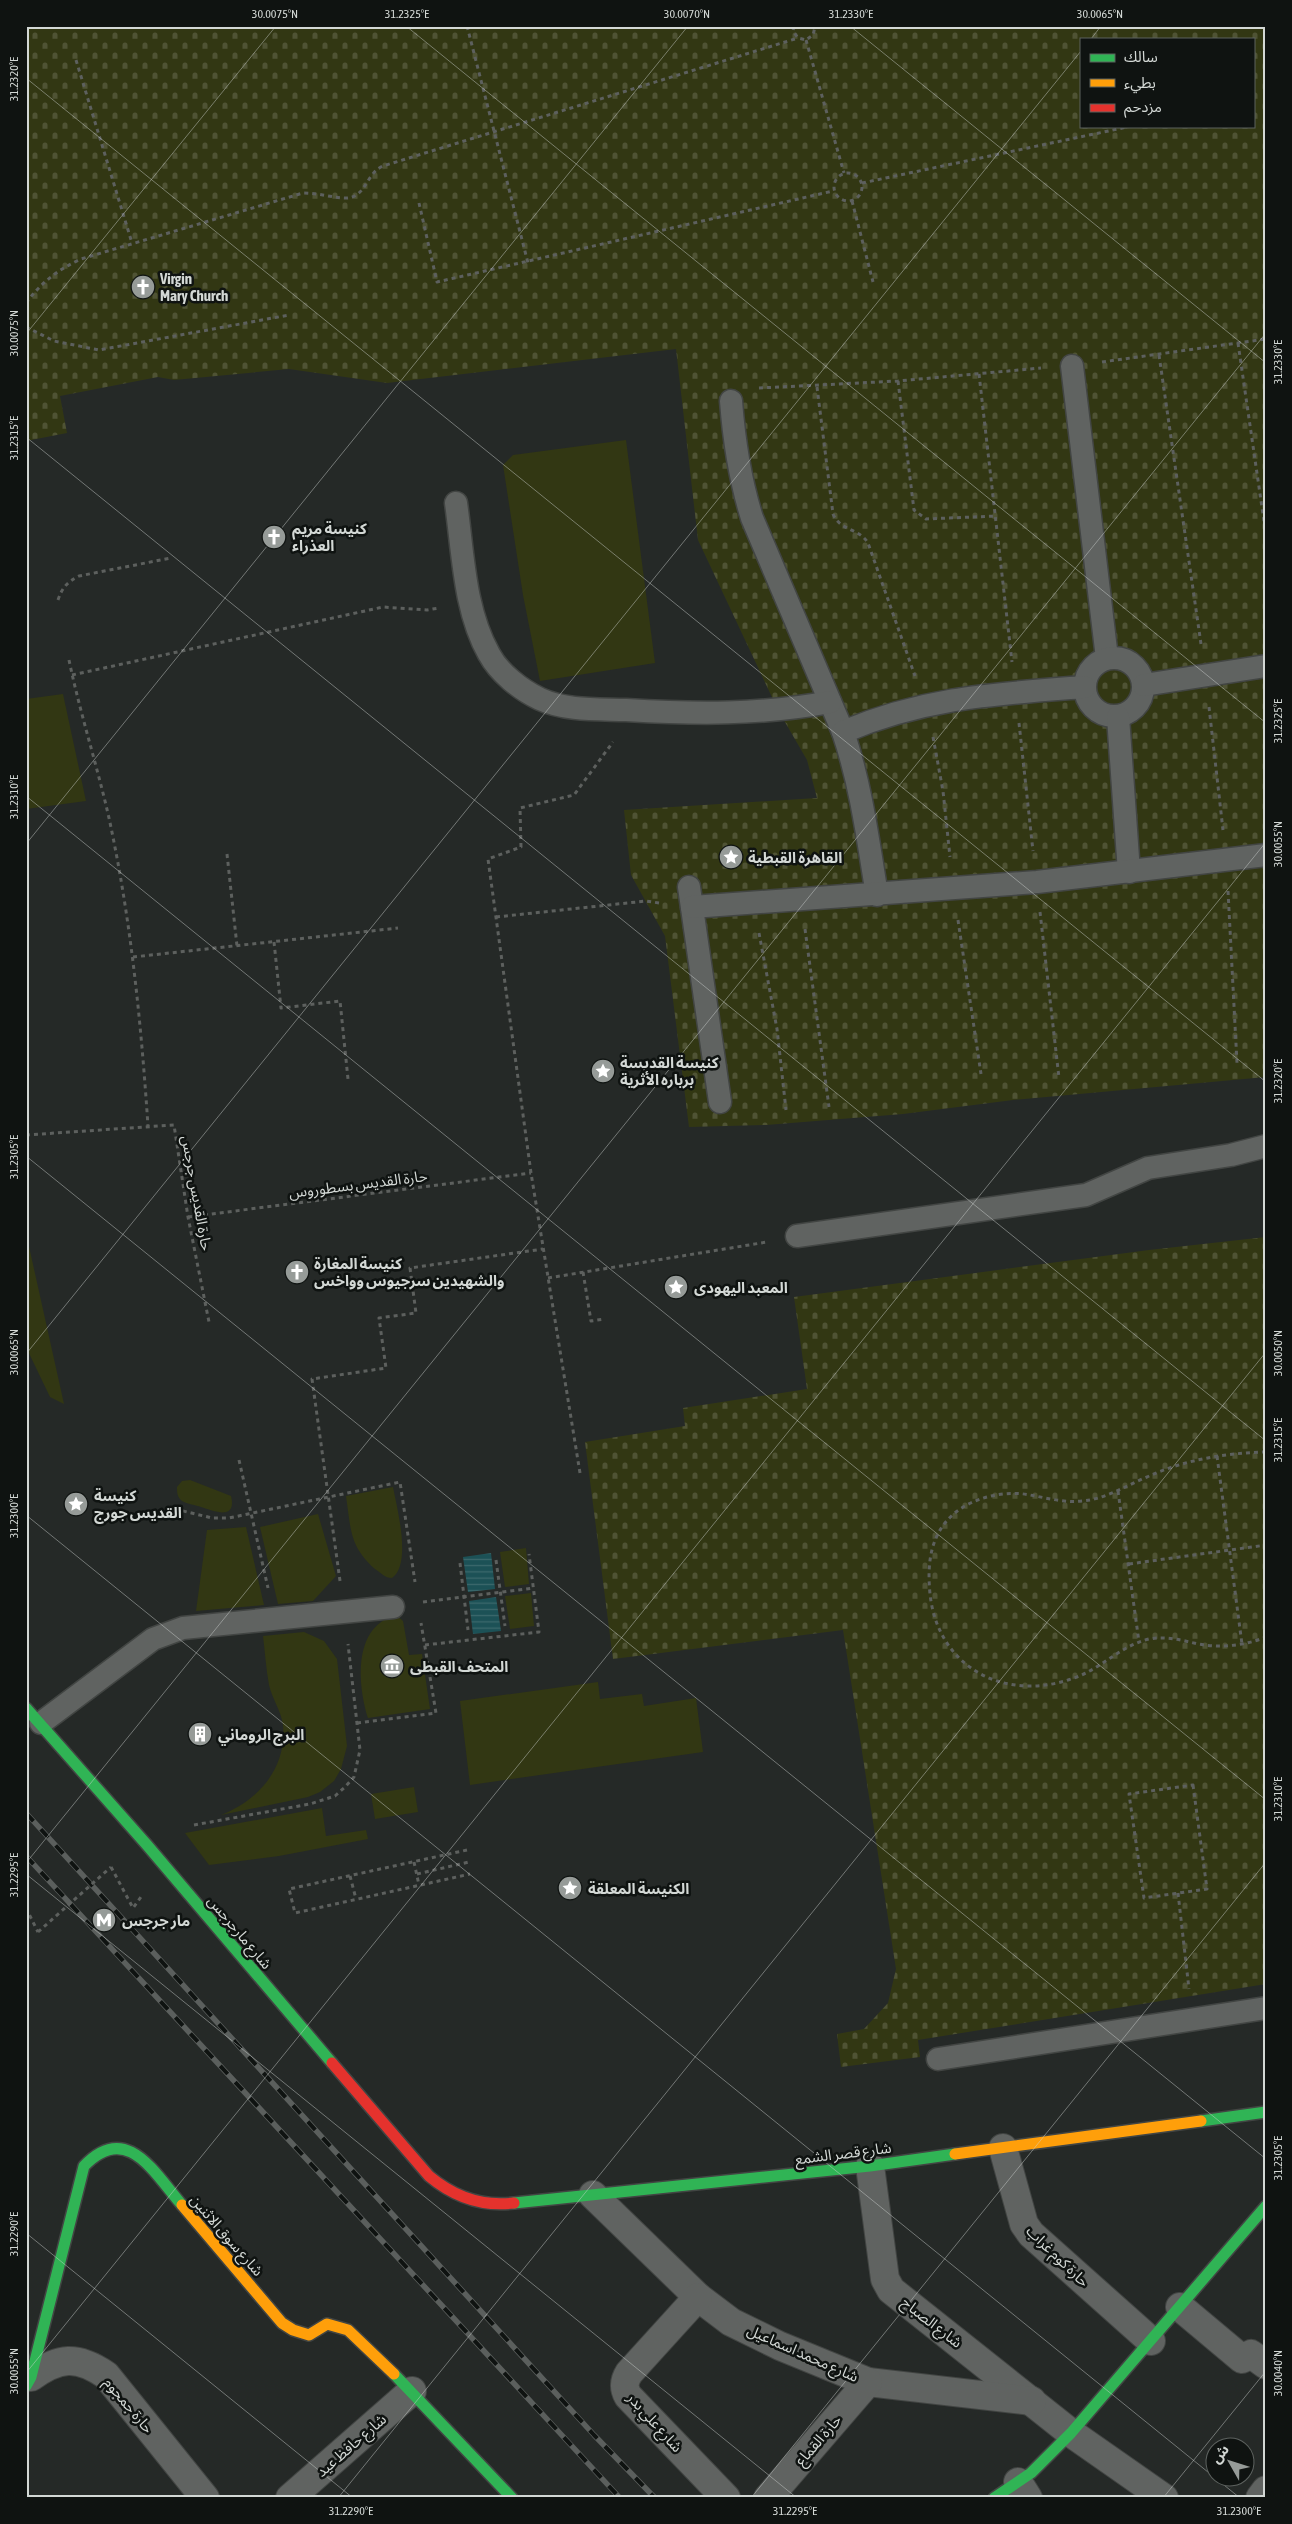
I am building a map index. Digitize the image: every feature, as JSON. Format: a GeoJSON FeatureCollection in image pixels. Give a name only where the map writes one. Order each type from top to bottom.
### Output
{"type":"FeatureCollection","features":[{"type":"Feature","properties":{"kind":"street","name":"شارع مارجرجس"},"geometry":{"type":"LineString","coordinates":[[33,1716],[147,1845],[429,2176]]}},
{"type":"Feature","properties":{"kind":"street","name":"شارع قصر الشمع"},"geometry":{"type":"LineString","coordinates":[[429,2176],[459,2198],[483,2204],[507,2204],[870,2166],[1266,2112]]}},
{"type":"Feature","properties":{"kind":"street","name":"شارع سوق الاثنين"},"geometry":{"type":"LineString","coordinates":[[29,2381],[84,2166],[94,2154],[108,2147],[124,2148],[138,2154],[282,2323],[293,2330],[309,2335],[327,2324],[348,2330],[412,2392],[512,2498]]}},
{"type":"Feature","properties":{"kind":"street","name":"حارة كوم غراب"},"geometry":{"type":"LineString","coordinates":[[1003,2148],[1024,2224],[1031,2234],[1151,2341]]}},
{"type":"Feature","properties":{"kind":"street","name":"شارع الصباح"},"geometry":{"type":"LineString","coordinates":[[870,2166],[887,2284],[1071,2433],[1164,2498]]}},
{"type":"Feature","properties":{"kind":"street","name":"شارع محمد اسماعيل"},"geometry":{"type":"LineString","coordinates":[[594,2195],[698,2297],[732,2322],[780,2346],[868,2382],[1032,2402]]}},
{"type":"Feature","properties":{"kind":"street"},"geometry":{"type":"LineString","coordinates":[[994,2498],[1023,2490],[1030,2473],[1071,2433],[1180,2307],[1263,2216]]}},
{"type":"Feature","properties":{"kind":"street","name":"شارع علي بدر"},"geometry":{"type":"LineString","coordinates":[[698,2297],[629,2373],[625,2380],[624,2388],[628,2396],[726,2498]]}},
{"type":"Feature","properties":{"kind":"street"},"geometry":{"type":"LineString","coordinates":[[1180,2307],[1242,2359],[1251,2354],[1266,2365]]}},
{"type":"Feature","properties":{"kind":"street","name":"حارة جمجوم"},"geometry":{"type":"LineString","coordinates":[[29,2381],[49,2364],[70,2360],[91,2364],[106,2375],[205,2498]]}},
{"type":"Feature","properties":{"kind":"street","name":"حارة القماع"},"geometry":{"type":"LineString","coordinates":[[768,2498],[868,2382]]}},
{"type":"Feature","properties":{"kind":"street","name":"شارع حافظ عيد"},"geometry":{"type":"LineString","coordinates":[[290,2498],[412,2392]]}},
{"type":"Feature","properties":{"kind":"street"},"geometry":{"type":"LineString","coordinates":[[1260,2498],[1266,2490]]}},
{"type":"Feature","properties":{"kind":"lane"},"geometry":{"type":"LineString","coordinates":[[1072,366],[1107,658]]}},
{"type":"Feature","properties":{"kind":"lane"},"geometry":{"type":"LineString","coordinates":[[731,401],[733,431],[744,493],[752,518],[843,732],[861,794],[877,895]]}},
{"type":"Feature","properties":{"kind":"lane"},"geometry":{"type":"LineString","coordinates":[[456,503],[471,603],[489,656],[512,681],[540,699],[572,708],[704,714],[761,712],[830,702]]}},
{"type":"Feature","properties":{"kind":"lane"},"geometry":{"type":"LineString","coordinates":[[1107,658],[1120,658],[1131,663],[1140,672],[1144,685],[1142,696],[1137,705],[1129,713],[1118,716],[1106,716],[1094,709],[1088,700],[1084,687],[1088,675],[1095,664],[1107,658]]}},
{"type":"Feature","properties":{"kind":"lane"},"geometry":{"type":"LineString","coordinates":[[1144,685],[1266,666]]}},
{"type":"Feature","properties":{"kind":"lane"},"geometry":{"type":"LineString","coordinates":[[843,732],[892,713],[925,704],[963,697],[1084,687]]}},
{"type":"Feature","properties":{"kind":"lane"},"geometry":{"type":"LineString","coordinates":[[1118,716],[1129,872]]}},
{"type":"Feature","properties":{"kind":"lane"},"geometry":{"type":"LineString","coordinates":[[720,1102],[691,897],[754,903],[877,895],[1129,872],[1266,855]]}},
{"type":"Feature","properties":{"kind":"lane"},"geometry":{"type":"LineString","coordinates":[[797,1236],[1077,1197],[1101,1190],[1148,1168],[1231,1156],[1266,1146]]}},
{"type":"Feature","properties":{"kind":"lane"},"geometry":{"type":"LineString","coordinates":[[33,1716],[153,1639],[183,1628],[392,1607]]}},
{"type":"Feature","properties":{"kind":"lane"},"geometry":{"type":"LineString","coordinates":[[938,2059],[1266,2008]]}},
{"type":"Feature","properties":{"kind":"path"},"geometry":{"type":"LineString","coordinates":[[467,26],[528,263]]}},
{"type":"Feature","properties":{"kind":"path"},"geometry":{"type":"LineString","coordinates":[[794,26],[793,31],[798,38]]}},
{"type":"Feature","properties":{"kind":"path"},"geometry":{"type":"LineString","coordinates":[[26,303],[38,287],[65,266],[132,243],[303,193],[326,194],[345,198],[353,197],[360,193],[377,168],[798,38],[806,40],[813,36],[816,27]]}},
{"type":"Feature","properties":{"kind":"path"},"geometry":{"type":"LineString","coordinates":[[806,40],[844,173]]}},
{"type":"Feature","properties":{"kind":"path"},"geometry":{"type":"LineString","coordinates":[[76,60],[132,243]]}},
{"type":"Feature","properties":{"kind":"path"},"geometry":{"type":"LineString","coordinates":[[862,183],[1123,128]]}},
{"type":"Feature","properties":{"kind":"path"},"geometry":{"type":"LineString","coordinates":[[844,173],[851,173],[858,177],[862,183],[862,190],[852,200],[844,201],[833,191],[837,177],[844,173]]}},
{"type":"Feature","properties":{"kind":"path"},"geometry":{"type":"LineString","coordinates":[[419,203],[437,282],[528,263],[833,191]]}},
{"type":"Feature","properties":{"kind":"path"},"geometry":{"type":"LineString","coordinates":[[852,200],[873,282]]}},
{"type":"Feature","properties":{"kind":"path"},"geometry":{"type":"LineString","coordinates":[[26,327],[54,341],[99,350],[289,315]]}},
{"type":"Feature","properties":{"kind":"path"},"geometry":{"type":"LineString","coordinates":[[731,401],[742,389],[898,381],[1072,366],[1266,339]]}},
{"type":"Feature","properties":{"kind":"path"},"geometry":{"type":"LineString","coordinates":[[1238,343],[1266,535]]}},
{"type":"Feature","properties":{"kind":"path"},"geometry":{"type":"LineString","coordinates":[[898,381],[914,510],[917,514],[932,520],[996,516]]}},
{"type":"Feature","properties":{"kind":"path"},"geometry":{"type":"LineString","coordinates":[[58,600],[62,589],[69,581],[79,576],[171,558]]}},
{"type":"Feature","properties":{"kind":"path"},"geometry":{"type":"LineString","coordinates":[[72,675],[383,607],[427,610]]}},
{"type":"Feature","properties":{"kind":"path"},"geometry":{"type":"LineString","coordinates":[[69,660],[108,818],[133,957],[140,1018],[148,1126]]}},
{"type":"Feature","properties":{"kind":"path"},"geometry":{"type":"LineString","coordinates":[[580,1473],[531,1173],[488,859],[521,847],[520,808],[574,795],[616,737]]}},
{"type":"Feature","properties":{"kind":"path"},"geometry":{"type":"LineString","coordinates":[[227,854],[237,946]]}},
{"type":"Feature","properties":{"kind":"path"},"geometry":{"type":"LineString","coordinates":[[496,917],[691,897]]}},
{"type":"Feature","properties":{"kind":"path"},"geometry":{"type":"LineString","coordinates":[[801,899],[829,1107]]}},
{"type":"Feature","properties":{"kind":"path"},"geometry":{"type":"LineString","coordinates":[[754,903],[777,1029],[786,1110]]}},
{"type":"Feature","properties":{"kind":"path"},"geometry":{"type":"LineString","coordinates":[[133,957],[398,928]]}},
{"type":"Feature","properties":{"kind":"path"},"geometry":{"type":"LineString","coordinates":[[274,942],[281,1008],[340,1001],[348,1078]]}},
{"type":"Feature","properties":{"kind":"path","name":"حارة القديس جرجس"},"geometry":{"type":"LineString","coordinates":[[26,1135],[174,1125],[188,1216],[209,1322]]}},
{"type":"Feature","properties":{"kind":"path","name":"حارة القديس بسطوروس"},"geometry":{"type":"LineString","coordinates":[[188,1216],[531,1173]]}},
{"type":"Feature","properties":{"kind":"path"},"geometry":{"type":"LineString","coordinates":[[548,1278],[775,1240]]}},
{"type":"Feature","properties":{"kind":"path"},"geometry":{"type":"LineString","coordinates":[[194,1825],[310,1804],[335,1796],[354,1776],[359,1764],[358,1723],[312,1379],[386,1368],[379,1318],[416,1313],[410,1268],[544,1249]]}},
{"type":"Feature","properties":{"kind":"path"},"geometry":{"type":"LineString","coordinates":[[583,1272],[591,1321],[605,1319]]}},
{"type":"Feature","properties":{"kind":"path"},"geometry":{"type":"LineString","coordinates":[[1266,1452],[1217,1456],[1177,1465],[1100,1498],[1081,1501],[1005,1494],[987,1498],[956,1512],[936,1534],[931,1547],[929,1582],[932,1609],[940,1634],[964,1664],[979,1674],[997,1682],[1022,1686],[1049,1685],[1074,1678],[1098,1668],[1117,1652],[1139,1642],[1168,1638],[1220,1647],[1242,1644],[1266,1637]]}},
{"type":"Feature","properties":{"kind":"path"},"geometry":{"type":"LineString","coordinates":[[1217,1456],[1242,1644]]}},
{"type":"Feature","properties":{"kind":"path"},"geometry":{"type":"LineString","coordinates":[[239,1460],[274,1618]]}},
{"type":"Feature","properties":{"kind":"path"},"geometry":{"type":"LineString","coordinates":[[175,1509],[212,1518],[250,1514],[327,1496],[400,1482],[415,1584]]}},
{"type":"Feature","properties":{"kind":"path"},"geometry":{"type":"LineString","coordinates":[[1118,1491],[1139,1642]]}},
{"type":"Feature","properties":{"kind":"path"},"geometry":{"type":"LineString","coordinates":[[1129,1564],[1266,1545]]}},
{"type":"Feature","properties":{"kind":"path"},"geometry":{"type":"LineString","coordinates":[[426,1646],[539,1632],[530,1554]]}},
{"type":"Feature","properties":{"kind":"path"},"geometry":{"type":"LineString","coordinates":[[496,1560],[505,1626]]}},
{"type":"Feature","properties":{"kind":"path"},"geometry":{"type":"LineString","coordinates":[[460,1563],[468,1630]]}},
{"type":"Feature","properties":{"kind":"path"},"geometry":{"type":"LineString","coordinates":[[436,1600],[534,1588]]}},
{"type":"Feature","properties":{"kind":"path"},"geometry":{"type":"LineString","coordinates":[[358,1723],[436,1712],[421,1620]]}},
{"type":"Feature","properties":{"kind":"path"},"geometry":{"type":"LineString","coordinates":[[1193,1785],[1207,1889],[1178,1893],[1144,1898],[1129,1794],[1193,1785]]}},
{"type":"Feature","properties":{"kind":"path"},"geometry":{"type":"LineString","coordinates":[[467,1850],[290,1889],[290,1901],[295,1913],[470,1874]]}},
{"type":"Feature","properties":{"kind":"path"},"geometry":{"type":"LineString","coordinates":[[414,1862],[419,1885]]}},
{"type":"Feature","properties":{"kind":"path"},"geometry":{"type":"LineString","coordinates":[[417,1874],[469,1862]]}},
{"type":"Feature","properties":{"kind":"path"},"geometry":{"type":"LineString","coordinates":[[26,1908],[38,1932],[111,1866],[133,1908]]}},
{"type":"Feature","properties":{"kind":"path"},"geometry":{"type":"LineString","coordinates":[[350,1876],[356,1899]]}},
{"type":"Feature","properties":{"kind":"path"},"geometry":{"type":"LineString","coordinates":[[1178,1893],[1190,1996]]}},
{"type":"Feature","properties":{"kind":"green space"},"geometry":{"type":"Polygon","coordinates":[[[26,26],[1266,26],[1266,1077],[1013,1100],[903,1114],[766,1125],[689,1127],[665,936],[631,875],[624,810],[817,798],[807,760],[778,710],[698,540],[676,349],[387,383],[289,369],[174,380],[158,377],[60,396],[67,433],[26,441],[26,26]]]}},
{"type":"Feature","properties":{"kind":"green space"},"geometry":{"type":"Polygon","coordinates":[[[626,440],[655,663],[540,681],[523,595],[503,465],[513,455],[626,440]]]}},
{"type":"Feature","properties":{"kind":"green space"},"geometry":{"type":"Polygon","coordinates":[[[63,694],[86,801],[26,809],[26,699],[63,694]]]}},
{"type":"Feature","properties":{"kind":"green space"},"geometry":{"type":"Polygon","coordinates":[[[26,1233],[64,1404],[50,1397],[26,1347],[26,1233]]]}},
{"type":"Feature","properties":{"kind":"green space"},"geometry":{"type":"Polygon","coordinates":[[[1266,1237],[1266,1984],[918,2040],[920,2057],[841,2067],[837,2034],[864,2029],[888,2003],[896,1969],[843,1630],[613,1659],[585,1442],[685,1426],[683,1408],[807,1389],[794,1297],[1149,1250],[1266,1237]]]}},
{"type":"Feature","properties":{"kind":"green space"},"geometry":{"type":"Polygon","coordinates":[[[190,1480],[231,1496],[231,1509],[228,1512],[218,1512],[182,1501],[178,1496],[177,1487],[182,1481],[190,1480]]]}},
{"type":"Feature","properties":{"kind":"green space"},"geometry":{"type":"Polygon","coordinates":[[[393,1487],[400,1521],[402,1549],[398,1571],[390,1578],[375,1569],[360,1553],[351,1528],[346,1496],[393,1487]]]}},
{"type":"Feature","properties":{"kind":"green space"},"geometry":{"type":"Polygon","coordinates":[[[318,1514],[336,1576],[313,1601],[278,1604],[260,1527],[318,1514]]]}},
{"type":"Feature","properties":{"kind":"green space"},"geometry":{"type":"Polygon","coordinates":[[[246,1527],[264,1605],[196,1611],[207,1530],[246,1527]]]}},
{"type":"Feature","properties":{"kind":"green space"},"geometry":{"type":"Polygon","coordinates":[[[526,1548],[529,1584],[505,1587],[500,1552],[526,1548]]]}},
{"type":"Feature","properties":{"kind":"green space"},"geometry":{"type":"Polygon","coordinates":[[[531,1593],[534,1626],[510,1629],[505,1596],[531,1593]]]}},
{"type":"Feature","properties":{"kind":"green space"},"geometry":{"type":"Polygon","coordinates":[[[396,1615],[403,1621],[409,1655],[422,1654],[430,1709],[368,1718],[362,1690],[361,1674],[365,1644],[372,1632],[382,1622],[396,1615]]]}},
{"type":"Feature","properties":{"kind":"green space"},"geometry":{"type":"Polygon","coordinates":[[[304,1632],[324,1641],[337,1659],[347,1746],[341,1769],[334,1781],[320,1792],[308,1797],[221,1815],[235,1809],[258,1791],[268,1780],[280,1755],[283,1741],[283,1725],[269,1685],[263,1636],[304,1632]]]}},
{"type":"Feature","properties":{"kind":"green space"},"geometry":{"type":"Polygon","coordinates":[[[598,1682],[600,1699],[642,1694],[644,1706],[696,1698],[703,1752],[470,1785],[460,1701],[598,1682]]]}},
{"type":"Feature","properties":{"kind":"green space"},"geometry":{"type":"Polygon","coordinates":[[[414,1787],[418,1812],[375,1819],[371,1794],[414,1787]]]}},
{"type":"Feature","properties":{"kind":"green space"},"geometry":{"type":"Polygon","coordinates":[[[322,1808],[326,1836],[366,1830],[368,1839],[279,1856],[209,1865],[185,1833],[322,1808]]]}},
{"type":"Feature","properties":{"kind":"water"},"geometry":{"type":"Polygon","coordinates":[[[491,1553],[495,1589],[468,1592],[463,1557],[491,1553]]]}},
{"type":"Feature","properties":{"kind":"water"},"geometry":{"type":"Polygon","coordinates":[[[496,1597],[501,1631],[473,1634],[469,1601],[496,1597]]]}},
{"type":"Feature","properties":{"kind":"railway"},"geometry":{"type":"LineString","coordinates":[[26,1813],[594,2435],[655,2498]]}},
{"type":"Feature","properties":{"kind":"railway"},"geometry":{"type":"LineString","coordinates":[[26,1856],[620,2498]]}},
{"type":"Feature","properties":{"kind":"traffic: fast"},"geometry":{"type":"LineString","coordinates":[[26,1708],[147,1845],[332,2063]]}},
{"type":"Feature","properties":{"kind":"traffic: fast"},"geometry":{"type":"LineString","coordinates":[[1201,2121],[1266,2112]]}},
{"type":"Feature","properties":{"kind":"traffic: fast"},"geometry":{"type":"LineString","coordinates":[[26,2386],[31,2377],[84,2166],[99,2153],[114,2149],[127,2150],[139,2157],[150,2167],[182,2205]]}},
{"type":"Feature","properties":{"kind":"traffic: fast"},"geometry":{"type":"LineString","coordinates":[[514,2203],[870,2166],[955,2154]]}},
{"type":"Feature","properties":{"kind":"traffic: fast"},"geometry":{"type":"LineString","coordinates":[[994,2498],[1031,2473],[1071,2433],[1266,2206]]}},
{"type":"Feature","properties":{"kind":"traffic: fast"},"geometry":{"type":"LineString","coordinates":[[394,2374],[512,2498]]}},
{"type":"Feature","properties":{"kind":"traffic: slow"},"geometry":{"type":"LineString","coordinates":[[955,2154],[1201,2121]]}},
{"type":"Feature","properties":{"kind":"traffic: slow"},"geometry":{"type":"LineString","coordinates":[[182,2205],[282,2323],[293,2330],[309,2335],[327,2324],[348,2330],[394,2374]]}},
{"type":"Feature","properties":{"kind":"traffic: jam"},"geometry":{"type":"LineString","coordinates":[[332,2063],[429,2176],[438,2183],[458,2195],[479,2202],[514,2203]]}},
{"type":"Feature","properties":{"kind":"place","name":"Virgin Mary Church"},"geometry":{"type":"Point","coordinates":[143,287]}},
{"type":"Feature","properties":{"kind":"place","name":"كنيسة مريم العذراء"},"geometry":{"type":"Point","coordinates":[274,537]}},
{"type":"Feature","properties":{"kind":"place","name":"القاهرة القبطية"},"geometry":{"type":"Point","coordinates":[731,857]}},
{"type":"Feature","properties":{"kind":"place","name":"كنيسة القديسة برباره الأثرية"},"geometry":{"type":"Point","coordinates":[603,1071]}},
{"type":"Feature","properties":{"kind":"place","name":"كنيسة المغارة والشهيدين سرجيوس وواخس"},"geometry":{"type":"Point","coordinates":[297,1272]}},
{"type":"Feature","properties":{"kind":"place","name":"المعبد اليهودى"},"geometry":{"type":"Point","coordinates":[676,1287]}},
{"type":"Feature","properties":{"kind":"place","name":"كنيسة القديس جورج"},"geometry":{"type":"Point","coordinates":[76,1504]}},
{"type":"Feature","properties":{"kind":"place","name":"المتحف القبطى"},"geometry":{"type":"Point","coordinates":[392,1666]}},
{"type":"Feature","properties":{"kind":"place","name":"البرج الروماني"},"geometry":{"type":"Point","coordinates":[200,1734]}},
{"type":"Feature","properties":{"kind":"place","name":"الكنيسة المعلقة"},"geometry":{"type":"Point","coordinates":[570,1888]}},
{"type":"Feature","properties":{"kind":"place","name":"مار جرجس"},"geometry":{"type":"Point","coordinates":[104,1920]}}]}
